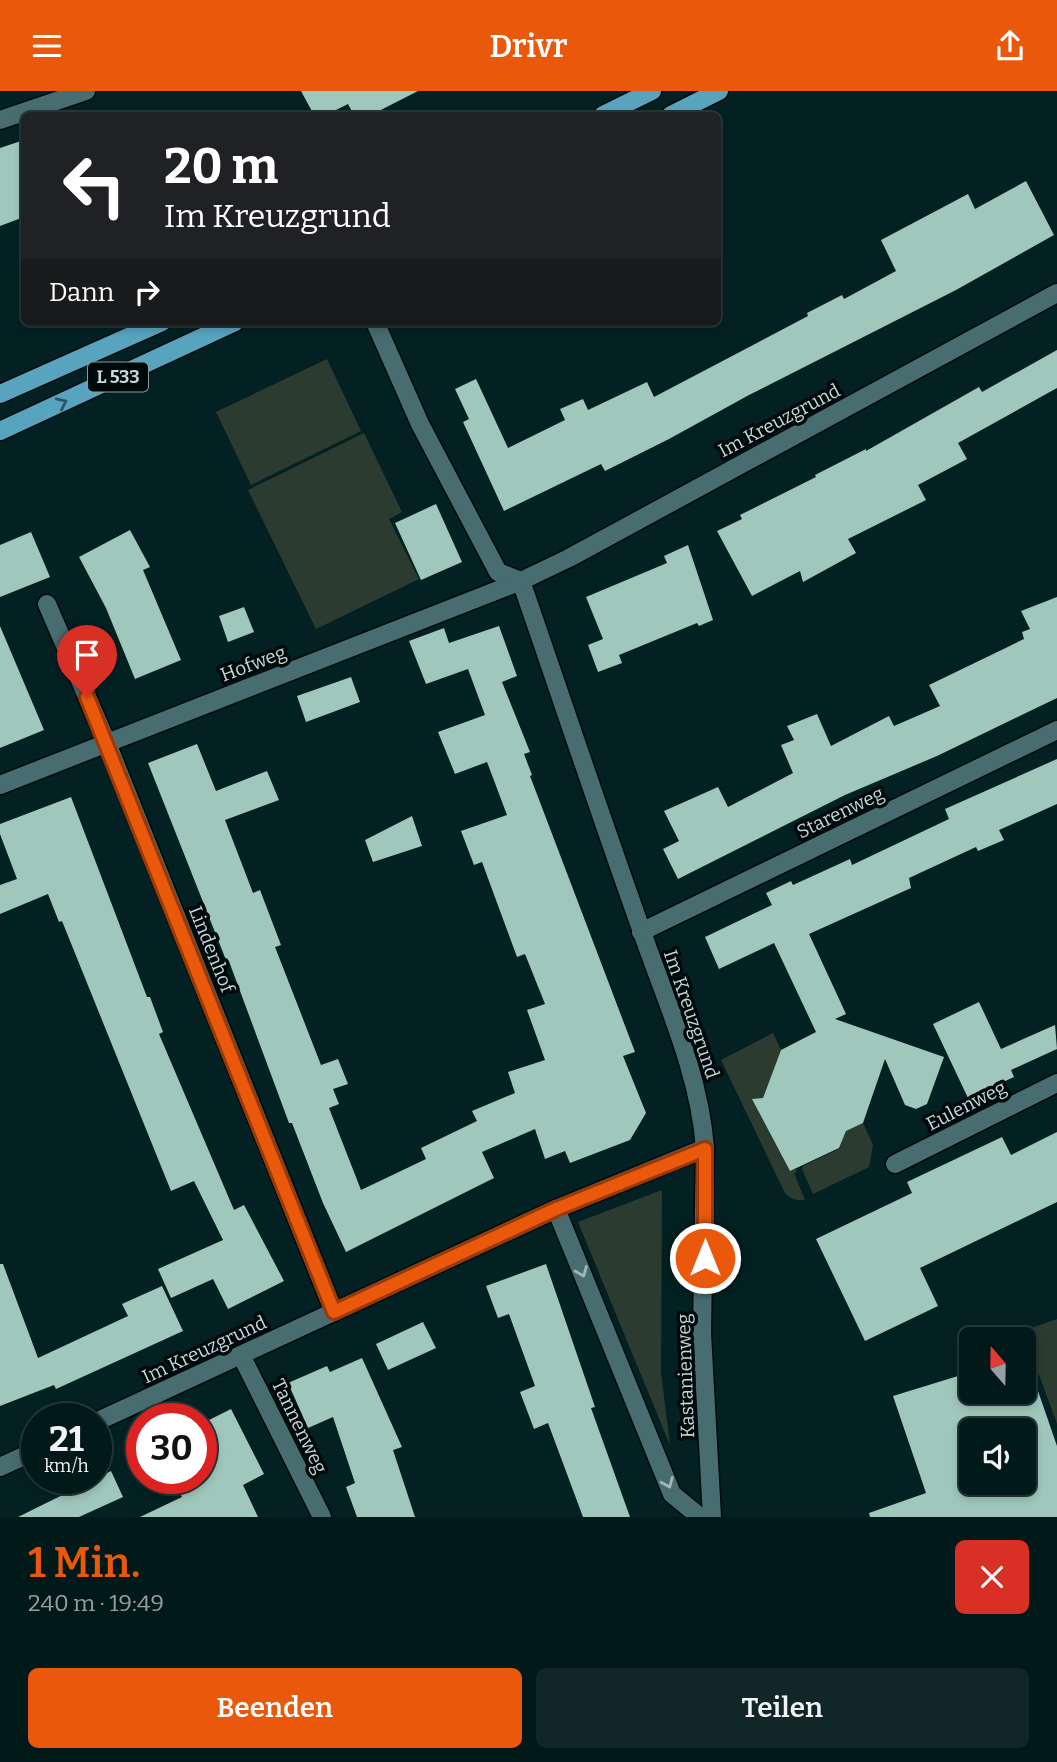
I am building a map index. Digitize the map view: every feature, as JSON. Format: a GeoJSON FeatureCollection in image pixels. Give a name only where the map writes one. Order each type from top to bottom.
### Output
{"type":"FeatureCollection","features":[{"type":"Feature","properties":{"kind":"main road"},"geometry":{"type":"LineString","coordinates":[[609,112],[652,91]]}},
{"type":"Feature","properties":{"kind":"main road"},"geometry":{"type":"LineString","coordinates":[[677,112],[719,91]]}},
{"type":"Feature","properties":{"kind":"main road","name":"L 533"},"geometry":{"type":"LineString","coordinates":[[0,394],[153,326]]}},
{"type":"Feature","properties":{"kind":"main road","name":"L 533"},"geometry":{"type":"LineString","coordinates":[[0,431],[226,326]]}},
{"type":"Feature","properties":{"kind":"street"},"geometry":{"type":"LineString","coordinates":[[24,112],[86,91]]}},
{"type":"Feature","properties":{"kind":"street"},"geometry":{"type":"LineString","coordinates":[[0,120],[21,113]]}},
{"type":"Feature","properties":{"kind":"street","name":"Im Kreuzgrund"},"geometry":{"type":"LineString","coordinates":[[112,1415],[556,1209],[705,1149],[703,1119],[681,1035],[641,932],[521,581],[569,558],[1057,293]]}},
{"type":"Feature","properties":{"kind":"street"},"geometry":{"type":"LineString","coordinates":[[377,326],[420,424],[498,572],[521,581]]}},
{"type":"Feature","properties":{"kind":"street","name":"Hofweg"},"geometry":{"type":"LineString","coordinates":[[0,785],[521,581]]}},
{"type":"Feature","properties":{"kind":"street","name":"Lindenhof"},"geometry":{"type":"LineString","coordinates":[[47,604],[107,743],[334,1312]]}},
{"type":"Feature","properties":{"kind":"street","name":"Starenweg"},"geometry":{"type":"LineString","coordinates":[[641,932],[1057,730]]}},
{"type":"Feature","properties":{"kind":"street","name":"Eulenweg"},"geometry":{"type":"LineString","coordinates":[[895,1164],[1057,1083]]}},
{"type":"Feature","properties":{"kind":"street","name":"Kastanienweg"},"geometry":{"type":"LineString","coordinates":[[705,1149],[702,1333],[712,1517]]}},
{"type":"Feature","properties":{"kind":"street","name":"Kastanienweg"},"geometry":{"type":"LineString","coordinates":[[556,1209],[672,1494],[700,1517]]}},
{"type":"Feature","properties":{"kind":"street","name":"Tannenweg"},"geometry":{"type":"LineString","coordinates":[[241,1355],[322,1517]]}},
{"type":"Feature","properties":{"kind":"street"},"geometry":{"type":"LineString","coordinates":[[0,1467],[21,1457]]}},
{"type":"Feature","properties":{"kind":"green space"},"geometry":{"type":"Polygon","coordinates":[[[327,359],[361,431],[251,485],[216,412],[327,359]]]}},
{"type":"Feature","properties":{"kind":"green space"},"geometry":{"type":"Polygon","coordinates":[[[364,433],[402,512],[389,519],[419,579],[316,629],[248,490],[364,433]]]}},
{"type":"Feature","properties":{"kind":"green space"},"geometry":{"type":"Polygon","coordinates":[[[773,1033],[781,1050],[758,1111],[790,1171],[796,1169],[797,1172],[794,1173],[805,1200],[794,1199],[785,1193],[721,1060],[773,1033]]]}},
{"type":"Feature","properties":{"kind":"green space"},"geometry":{"type":"Polygon","coordinates":[[[863,1123],[873,1145],[869,1167],[813,1194],[803,1166],[839,1149],[846,1131],[863,1123]]]}},
{"type":"Feature","properties":{"kind":"green space"},"geometry":{"type":"Polygon","coordinates":[[[662,1190],[661,1372],[670,1445],[578,1222],[662,1190]]]}},
{"type":"Feature","properties":{"kind":"green space"},"geometry":{"type":"Polygon","coordinates":[[[1057,1319],[1057,1424],[1036,1367],[1034,1327],[1057,1319]]]}},
{"type":"Feature","properties":{"kind":"building"},"geometry":{"type":"Polygon","coordinates":[[[301,91],[418,91],[377,112],[352,112],[348,104],[332,112],[312,112],[301,91]]]}},
{"type":"Feature","properties":{"kind":"building"},"geometry":{"type":"Polygon","coordinates":[[[21,141],[21,218],[0,226],[0,148],[21,141]]]}},
{"type":"Feature","properties":{"kind":"building"},"geometry":{"type":"Polygon","coordinates":[[[1026,181],[1054,235],[956,290],[749,395],[669,439],[605,471],[601,464],[504,511],[463,422],[469,419],[455,389],[476,379],[508,448],[565,420],[560,409],[583,399],[588,410],[647,382],[654,397],[808,316],[807,313],[842,295],[844,299],[896,271],[881,240],[968,194],[975,209],[1026,181]]]}},
{"type":"Feature","properties":{"kind":"building"},"geometry":{"type":"Polygon","coordinates":[[[1057,350],[1057,388],[958,443],[967,459],[918,485],[926,500],[848,539],[856,553],[803,582],[800,571],[752,596],[717,531],[742,519],[740,515],[866,451],[979,387],[982,392],[1057,350]]]}},
{"type":"Feature","properties":{"kind":"building"},"geometry":{"type":"Polygon","coordinates":[[[436,504],[462,562],[421,580],[395,523],[436,504]]]}},
{"type":"Feature","properties":{"kind":"building"},"geometry":{"type":"Polygon","coordinates":[[[130,530],[150,567],[143,570],[181,660],[135,679],[106,608],[79,557],[130,530]]]}},
{"type":"Feature","properties":{"kind":"building"},"geometry":{"type":"Polygon","coordinates":[[[31,532],[50,577],[0,597],[0,545],[31,532]]]}},
{"type":"Feature","properties":{"kind":"building"},"geometry":{"type":"Polygon","coordinates":[[[688,545],[713,620],[699,626],[697,623],[619,655],[622,663],[598,672],[588,645],[603,639],[586,597],[667,563],[664,556],[688,545]]]}},
{"type":"Feature","properties":{"kind":"building"},"geometry":{"type":"Polygon","coordinates":[[[1057,597],[1057,698],[937,756],[845,795],[678,879],[663,849],[679,841],[664,811],[718,787],[728,807],[793,773],[781,745],[794,740],[787,726],[817,714],[831,746],[889,716],[894,726],[940,706],[929,685],[1024,639],[1022,632],[1030,629],[1021,611],[1057,597]]]}},
{"type":"Feature","properties":{"kind":"building"},"geometry":{"type":"Polygon","coordinates":[[[244,607],[254,632],[228,642],[219,616],[244,607]]]}},
{"type":"Feature","properties":{"kind":"building"},"geometry":{"type":"Polygon","coordinates":[[[0,626],[44,730],[0,748],[0,626]]]}},
{"type":"Feature","properties":{"kind":"building"},"geometry":{"type":"Polygon","coordinates":[[[499,626],[517,676],[502,682],[530,752],[524,754],[532,775],[530,776],[635,1052],[623,1056],[646,1113],[630,1140],[570,1163],[565,1151],[545,1159],[535,1129],[482,1152],[494,1178],[346,1252],[323,1203],[292,1123],[289,1123],[230,964],[228,965],[148,763],[197,744],[216,791],[267,771],[279,800],[225,820],[253,893],[260,890],[281,945],[275,947],[321,1065],[338,1059],[348,1084],[333,1089],[339,1104],[329,1108],[361,1190],[426,1159],[421,1148],[477,1121],[472,1111],[515,1093],[508,1072],[545,1060],[527,1010],[545,1004],[525,954],[517,957],[482,862],[474,865],[461,831],[507,815],[487,762],[455,774],[438,732],[485,715],[468,669],[426,684],[409,641],[444,628],[449,643],[499,626]]]}},
{"type":"Feature","properties":{"kind":"building"},"geometry":{"type":"Polygon","coordinates":[[[351,677],[360,702],[306,722],[297,696],[351,677]]]}},
{"type":"Feature","properties":{"kind":"building"},"geometry":{"type":"Polygon","coordinates":[[[1057,759],[1057,804],[999,830],[1004,840],[978,851],[976,847],[909,878],[911,888],[809,934],[846,1014],[835,1019],[944,1057],[927,1104],[916,1109],[905,1105],[885,1059],[863,1123],[846,1131],[839,1148],[790,1171],[752,1099],[763,1098],[781,1050],[816,1032],[774,943],[719,969],[705,937],[772,905],[766,893],[791,881],[793,885],[850,859],[852,865],[949,819],[945,809],[1057,759]]]}},
{"type":"Feature","properties":{"kind":"building"},"geometry":{"type":"Polygon","coordinates":[[[71,797],[147,997],[150,997],[163,1032],[159,1034],[234,1210],[244,1205],[284,1281],[228,1309],[213,1279],[171,1298],[158,1269],[223,1240],[194,1181],[171,1191],[62,921],[59,922],[48,894],[0,914],[0,885],[17,879],[0,834],[0,824],[71,797]]]}},
{"type":"Feature","properties":{"kind":"building"},"geometry":{"type":"Polygon","coordinates":[[[412,816],[422,846],[373,862],[365,840],[412,816]]]}},
{"type":"Feature","properties":{"kind":"building"},"geometry":{"type":"Polygon","coordinates":[[[979,1002],[1001,1049],[1055,1025],[1057,1049],[1011,1070],[1014,1077],[968,1098],[933,1024],[979,1002]]]}},
{"type":"Feature","properties":{"kind":"building"},"geometry":{"type":"Polygon","coordinates":[[[1057,1132],[1057,1202],[920,1268],[938,1306],[865,1341],[816,1239],[912,1193],[907,1182],[1002,1137],[1011,1155],[1057,1132]]]}},
{"type":"Feature","properties":{"kind":"building"},"geometry":{"type":"Polygon","coordinates":[[[0,1264],[3,1264],[38,1358],[128,1316],[122,1304],[162,1286],[183,1331],[56,1389],[54,1385],[0,1406],[0,1264]]]}},
{"type":"Feature","properties":{"kind":"building"},"geometry":{"type":"Polygon","coordinates":[[[546,1264],[595,1407],[591,1408],[630,1517],[583,1517],[548,1423],[534,1429],[520,1392],[535,1386],[509,1314],[498,1318],[486,1286],[546,1264]]]}},
{"type":"Feature","properties":{"kind":"building"},"geometry":{"type":"Polygon","coordinates":[[[423,1322],[436,1348],[388,1370],[376,1344],[423,1322]]]}},
{"type":"Feature","properties":{"kind":"building"},"geometry":{"type":"Polygon","coordinates":[[[362,1358],[402,1447],[393,1450],[415,1517],[357,1517],[346,1487],[355,1483],[333,1417],[308,1428],[288,1383],[327,1366],[330,1372],[362,1358]]]}},
{"type":"Feature","properties":{"kind":"building"},"geometry":{"type":"Polygon","coordinates":[[[959,1376],[959,1404],[1036,1404],[1036,1385],[1057,1446],[1057,1517],[870,1517],[869,1513],[926,1493],[893,1396],[959,1376]]]}},
{"type":"Feature","properties":{"kind":"building"},"geometry":{"type":"Polygon","coordinates":[[[231,1409],[264,1474],[243,1485],[258,1517],[140,1517],[182,1497],[180,1494],[217,1494],[217,1416],[231,1409]]]}},
{"type":"Feature","properties":{"kind":"building"},"geometry":{"type":"Polygon","coordinates":[[[112,1473],[123,1497],[79,1517],[18,1517],[64,1494],[112,1494],[112,1473]]]}},
{"type":"Feature","properties":{"kind":"route"},"geometry":{"type":"LineString","coordinates":[[87,697],[334,1312],[556,1209],[705,1149],[705,1258]]}}]}
